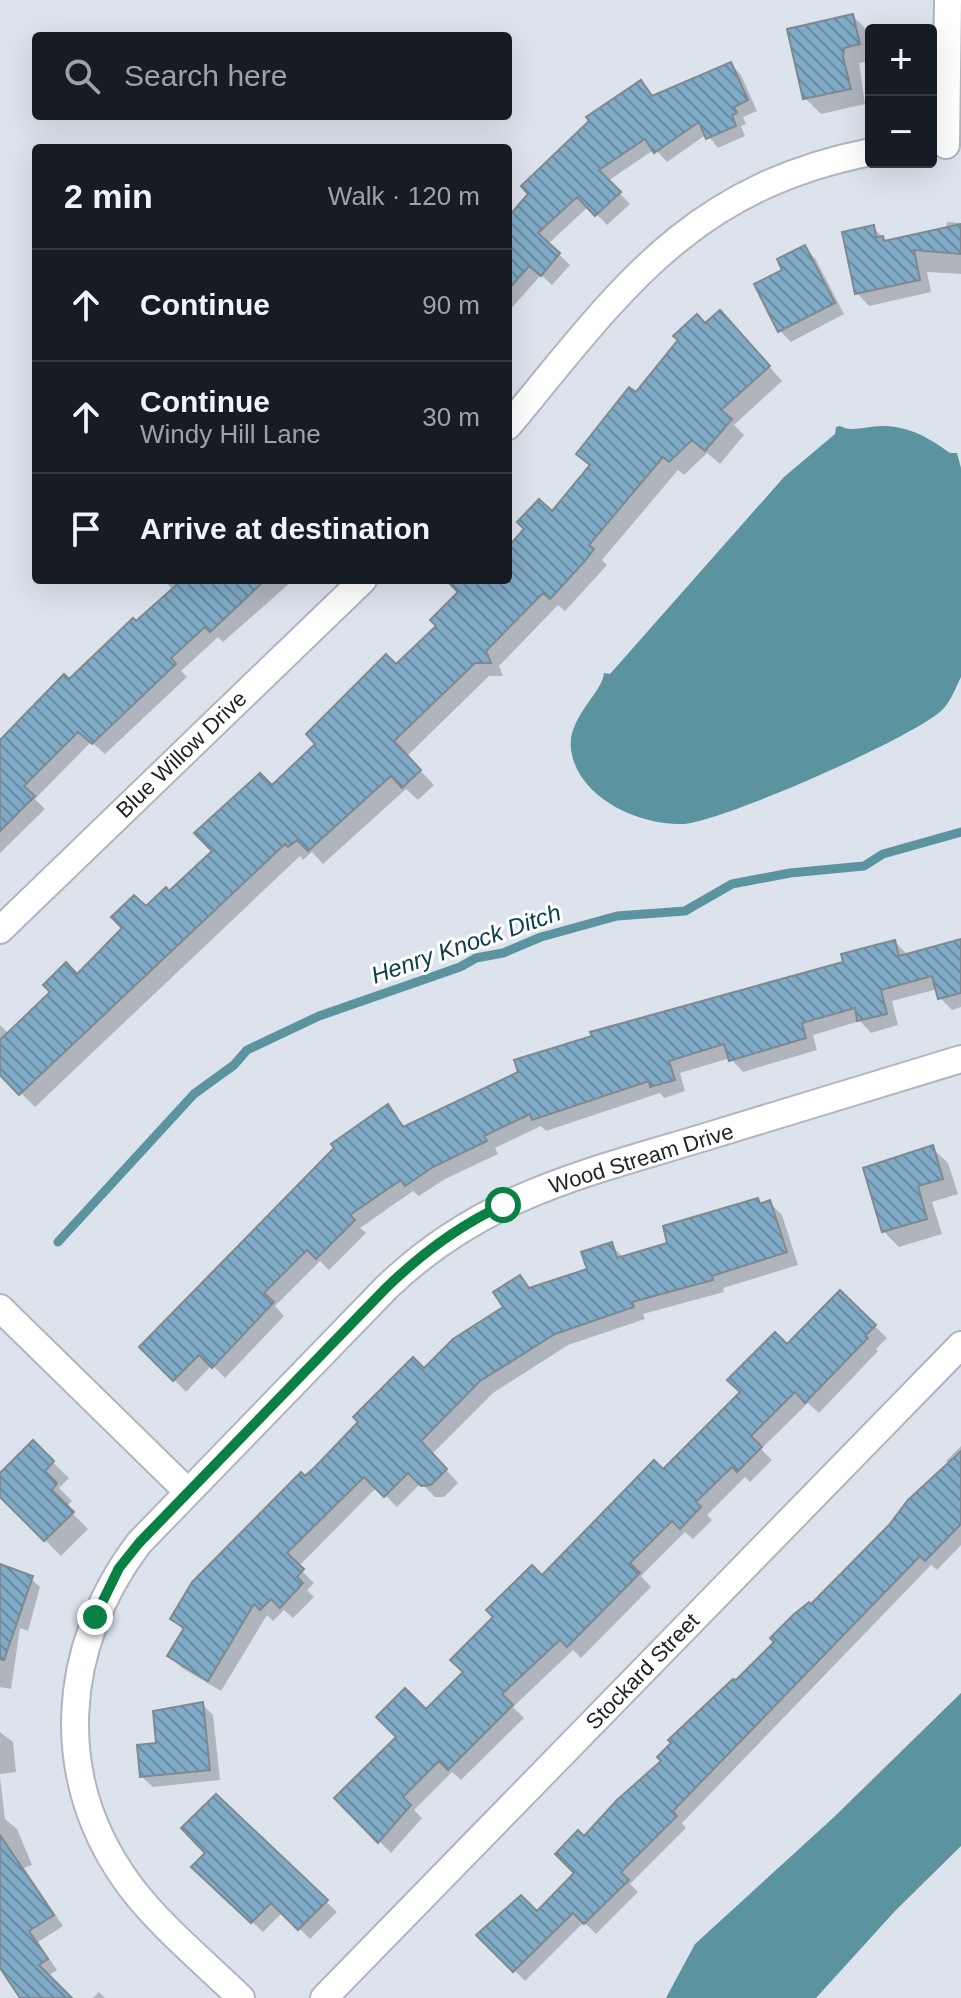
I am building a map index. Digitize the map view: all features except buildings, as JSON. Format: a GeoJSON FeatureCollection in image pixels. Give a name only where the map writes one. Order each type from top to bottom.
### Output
{"type":"FeatureCollection","features":[{"type":"Feature","properties":{"kind":"street"},"geometry":{"type":"LineString","coordinates":[[946,146],[948,0]]}},
{"type":"Feature","properties":{"kind":"street"},"geometry":{"type":"LineString","coordinates":[[512,421],[617,294],[681,235],[729,203],[781,178],[865,154]]}},
{"type":"Feature","properties":{"kind":"street","name":"Blue Willow Drive"},"geometry":{"type":"LineString","coordinates":[[0,930],[359,584]]}},
{"type":"Feature","properties":{"kind":"street","name":"Wood Stream Drive"},"geometry":{"type":"LineString","coordinates":[[241,1998],[154,1914],[120,1871],[90,1812],[75,1747],[75,1690],[91,1625],[119,1568],[188,1492],[408,1266],[472,1220],[555,1183],[961,1059]]}},
{"type":"Feature","properties":{"kind":"street"},"geometry":{"type":"LineString","coordinates":[[0,1308],[188,1492]]}},
{"type":"Feature","properties":{"kind":"street","name":"Stockard Street"},"geometry":{"type":"LineString","coordinates":[[324,1998],[961,1345]]}},
{"type":"Feature","properties":{"kind":"water"},"geometry":{"type":"Polygon","coordinates":[[[879,426],[903,429],[927,438],[950,453],[957,453],[961,468],[961,677],[948,702],[926,722],[859,757],[774,794],[703,820],[665,823],[612,805],[585,781],[571,749],[574,727],[598,689],[604,673],[610,674],[784,477],[835,434],[836,427],[850,429],[879,426]]]}},
{"type":"Feature","properties":{"kind":"water"},"geometry":{"type":"Polygon","coordinates":[[[961,1693],[961,1846],[895,1911],[816,1998],[666,1998],[695,1944],[833,1818],[961,1693]]]}},
{"type":"Feature","properties":{"kind":"waterway","name":"Henry Knock Ditch"},"geometry":{"type":"LineString","coordinates":[[58,1242],[194,1094],[234,1065],[247,1050],[319,1016],[541,937],[617,916],[685,911],[732,884],[790,873],[864,866],[883,854],[961,832]]}},
{"type":"Feature","properties":{"kind":"route"},"geometry":{"type":"LineString","coordinates":[[95,1617],[119,1568],[139,1543],[386,1288],[429,1249],[472,1220],[503,1205]]}}]}
